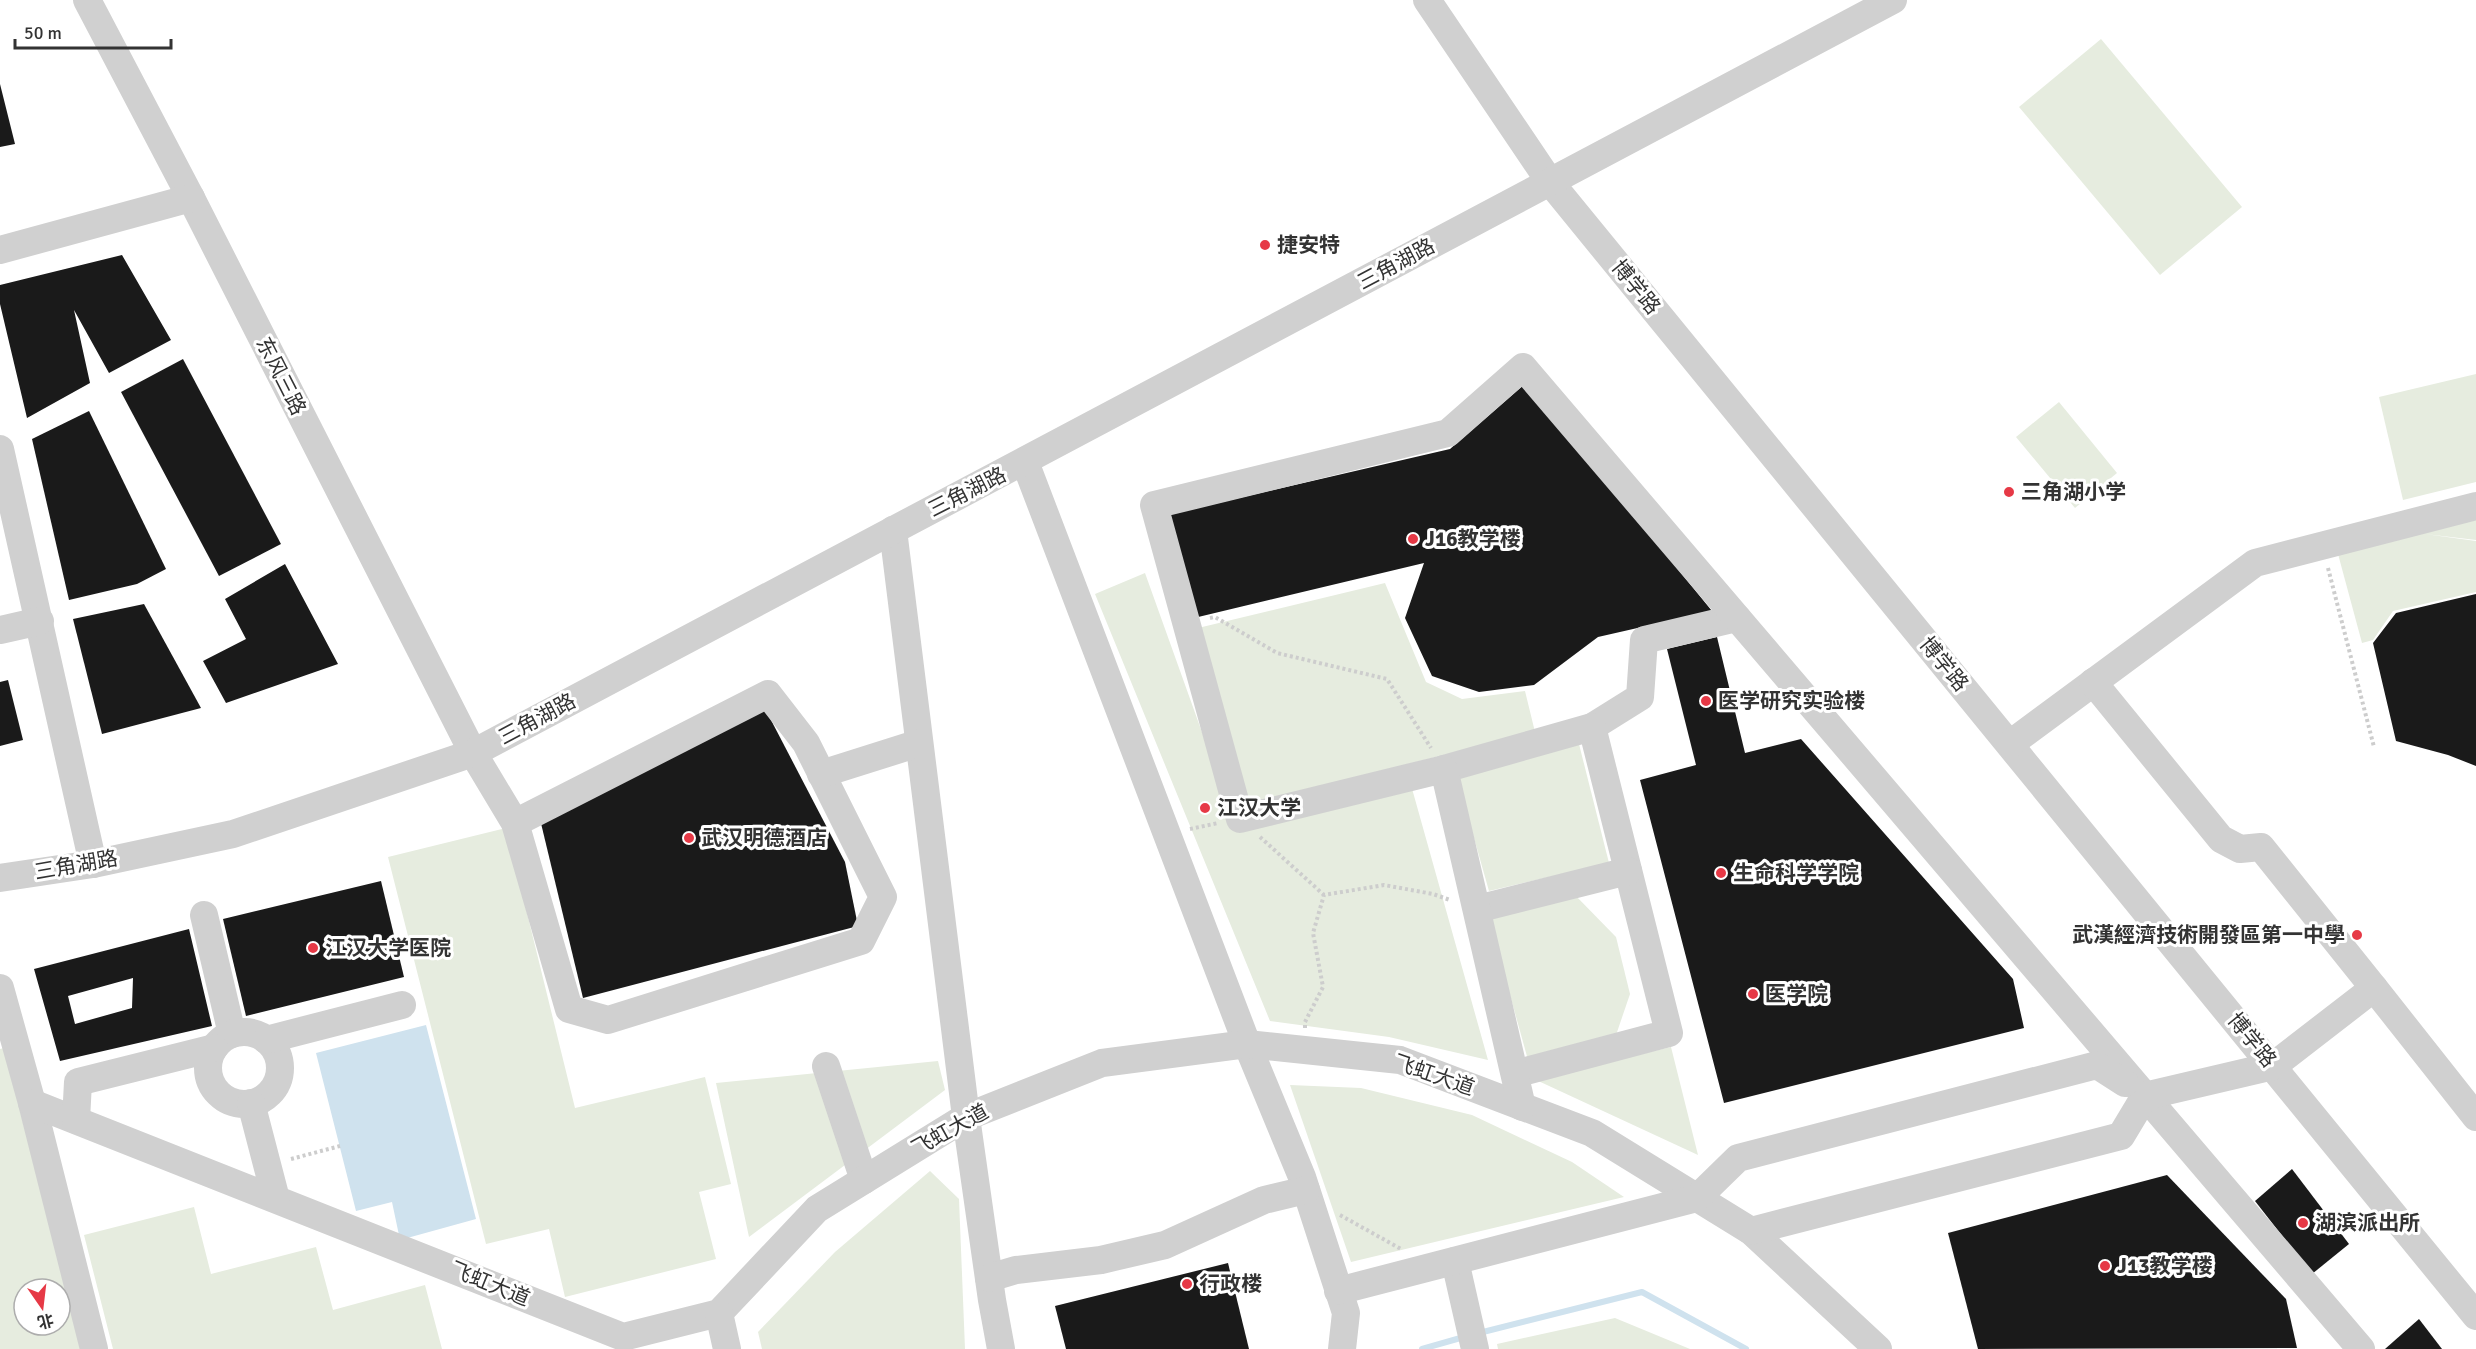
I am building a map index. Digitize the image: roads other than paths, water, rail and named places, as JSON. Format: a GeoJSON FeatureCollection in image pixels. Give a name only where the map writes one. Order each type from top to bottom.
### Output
{"type":"FeatureCollection","features":[{"type":"Feature","properties":{"kind":"street","name":"东风三路"},"geometry":{"type":"LineString","coordinates":[[87,0],[191,198],[473,753],[515,824],[568,1009],[608,1020],[861,941],[883,897],[821,774]]}},
{"type":"Feature","properties":{"kind":"street","name":"博学路"},"geometry":{"type":"LineString","coordinates":[[1427,0],[1550,182],[2476,1316]]}},
{"type":"Feature","properties":{"kind":"street","name":"三角湖路"},"geometry":{"type":"LineString","coordinates":[[0,878],[93,864],[233,834],[473,753],[1893,0]]}},
{"type":"Feature","properties":{"kind":"street"},"geometry":{"type":"LineString","coordinates":[[0,250],[191,198]]}},
{"type":"Feature","properties":{"kind":"street"},"geometry":{"type":"LineString","coordinates":[[1737,618],[1644,640],[1640,697],[1592,727],[1444,769],[1240,819],[1154,505],[1448,433],[1523,367],[2361,1349]]}},
{"type":"Feature","properties":{"kind":"street"},"geometry":{"type":"LineString","coordinates":[[1,458],[40,621],[93,864]]}},
{"type":"Feature","properties":{"kind":"street"},"geometry":{"type":"LineString","coordinates":[[1025,462],[1246,1044],[1307,1194],[1346,1312],[1342,1349]]}},
{"type":"Feature","properties":{"kind":"street"},"geometry":{"type":"LineString","coordinates":[[2010,744],[2255,563],[2476,506]]}},
{"type":"Feature","properties":{"kind":"street"},"geometry":{"type":"LineString","coordinates":[[893,530],[966,1117],[1001,1349]]}},
{"type":"Feature","properties":{"kind":"street"},"geometry":{"type":"LineString","coordinates":[[0,630],[40,621]]}},
{"type":"Feature","properties":{"kind":"street"},"geometry":{"type":"LineString","coordinates":[[2093,682],[2221,840],[2240,849],[2262,847],[2476,1117]]}},
{"type":"Feature","properties":{"kind":"street"},"geometry":{"type":"LineString","coordinates":[[515,824],[768,694],[807,743],[821,774],[919,743]]}},
{"type":"Feature","properties":{"kind":"street"},"geometry":{"type":"LineString","coordinates":[[1515,1074],[1669,1033],[1592,727]]}},
{"type":"Feature","properties":{"kind":"street"},"geometry":{"type":"LineString","coordinates":[[1444,769],[1522,1107]]}},
{"type":"Feature","properties":{"kind":"street"},"geometry":{"type":"LineString","coordinates":[[1477,909],[1628,871]]}},
{"type":"Feature","properties":{"kind":"street"},"geometry":{"type":"LineString","coordinates":[[76,1120],[78,1082],[223,1041],[255,1034],[274,1048],[279,1059],[280,1071],[271,1092],[251,1104],[239,1104],[227,1100],[211,1083],[208,1071],[209,1059],[223,1041],[204,915]]}},
{"type":"Feature","properties":{"kind":"street"},"geometry":{"type":"LineString","coordinates":[[0,988],[5,1028],[32,1102],[94,1349]]}},
{"type":"Feature","properties":{"kind":"street"},"geometry":{"type":"LineString","coordinates":[[1751,1232],[2121,1136],[2145,1096],[2273,1066],[2374,988]]}},
{"type":"Feature","properties":{"kind":"street"},"geometry":{"type":"LineString","coordinates":[[266,1040],[402,1005]]}},
{"type":"Feature","properties":{"kind":"street","name":"飞虹大道"},"geometry":{"type":"LineString","coordinates":[[32,1102],[276,1199],[624,1343],[719,1314],[817,1209],[966,1117],[1102,1063],[1246,1044],[1400,1060],[1592,1133],[1751,1232],[1878,1349]]}},
{"type":"Feature","properties":{"kind":"street"},"geometry":{"type":"LineString","coordinates":[[1338,1291],[1697,1198],[1738,1158],[2097,1065],[2145,1096]]}},
{"type":"Feature","properties":{"kind":"street"},"geometry":{"type":"LineString","coordinates":[[826,1066],[864,1180]]}},
{"type":"Feature","properties":{"kind":"street"},"geometry":{"type":"LineString","coordinates":[[251,1104],[276,1199]]}},
{"type":"Feature","properties":{"kind":"street"},"geometry":{"type":"LineString","coordinates":[[989,1278],[1016,1270],[1101,1260],[1165,1245],[1264,1200],[1307,1194]]}},
{"type":"Feature","properties":{"kind":"street"},"geometry":{"type":"LineString","coordinates":[[1444,1264],[1475,1349]]}},
{"type":"Feature","properties":{"kind":"street"},"geometry":{"type":"LineString","coordinates":[[719,1314],[727,1349]]}},
{"type":"Feature","properties":{"kind":"water"},"geometry":{"type":"Polygon","coordinates":[[[426,1025],[476,1219],[400,1240],[392,1202],[356,1211],[316,1053],[426,1025]]]}},
{"type":"Feature","properties":{"kind":"waterway"},"geometry":{"type":"LineString","coordinates":[[1479,1333],[1642,1292],[1746,1349]]}},
{"type":"Feature","properties":{"kind":"waterway"},"geometry":{"type":"LineString","coordinates":[[1422,1349],[1464,1337]]}},
{"type":"Feature","properties":{"kind":"place","name":"捷安特"},"geometry":{"type":"Point","coordinates":[1265,245]}},
{"type":"Feature","properties":{"kind":"place","name":"三角湖小学"},"geometry":{"type":"Point","coordinates":[2009,492]}},
{"type":"Feature","properties":{"kind":"place","name":"J16教学楼"},"geometry":{"type":"Point","coordinates":[1413,539]}},
{"type":"Feature","properties":{"kind":"place","name":"医学研究实验楼"},"geometry":{"type":"Point","coordinates":[1706,701]}},
{"type":"Feature","properties":{"kind":"place","name":"江汉大学"},"geometry":{"type":"Point","coordinates":[1205,808]}},
{"type":"Feature","properties":{"kind":"place","name":"武汉明德酒店"},"geometry":{"type":"Point","coordinates":[689,838]}},
{"type":"Feature","properties":{"kind":"place","name":"生命科学学院"},"geometry":{"type":"Point","coordinates":[1721,873]}},
{"type":"Feature","properties":{"kind":"place","name":"武漢經濟技術開發區第一中學"},"geometry":{"type":"Point","coordinates":[2357,935]}},
{"type":"Feature","properties":{"kind":"place","name":"江汉大学医院"},"geometry":{"type":"Point","coordinates":[313,948]}},
{"type":"Feature","properties":{"kind":"place","name":"医学院"},"geometry":{"type":"Point","coordinates":[1753,994]}},
{"type":"Feature","properties":{"kind":"place","name":"湖滨派出所"},"geometry":{"type":"Point","coordinates":[2303,1223]}},
{"type":"Feature","properties":{"kind":"place","name":"J13教学楼"},"geometry":{"type":"Point","coordinates":[2105,1266]}},
{"type":"Feature","properties":{"kind":"place","name":"行政楼"},"geometry":{"type":"Point","coordinates":[1187,1284]}}]}
